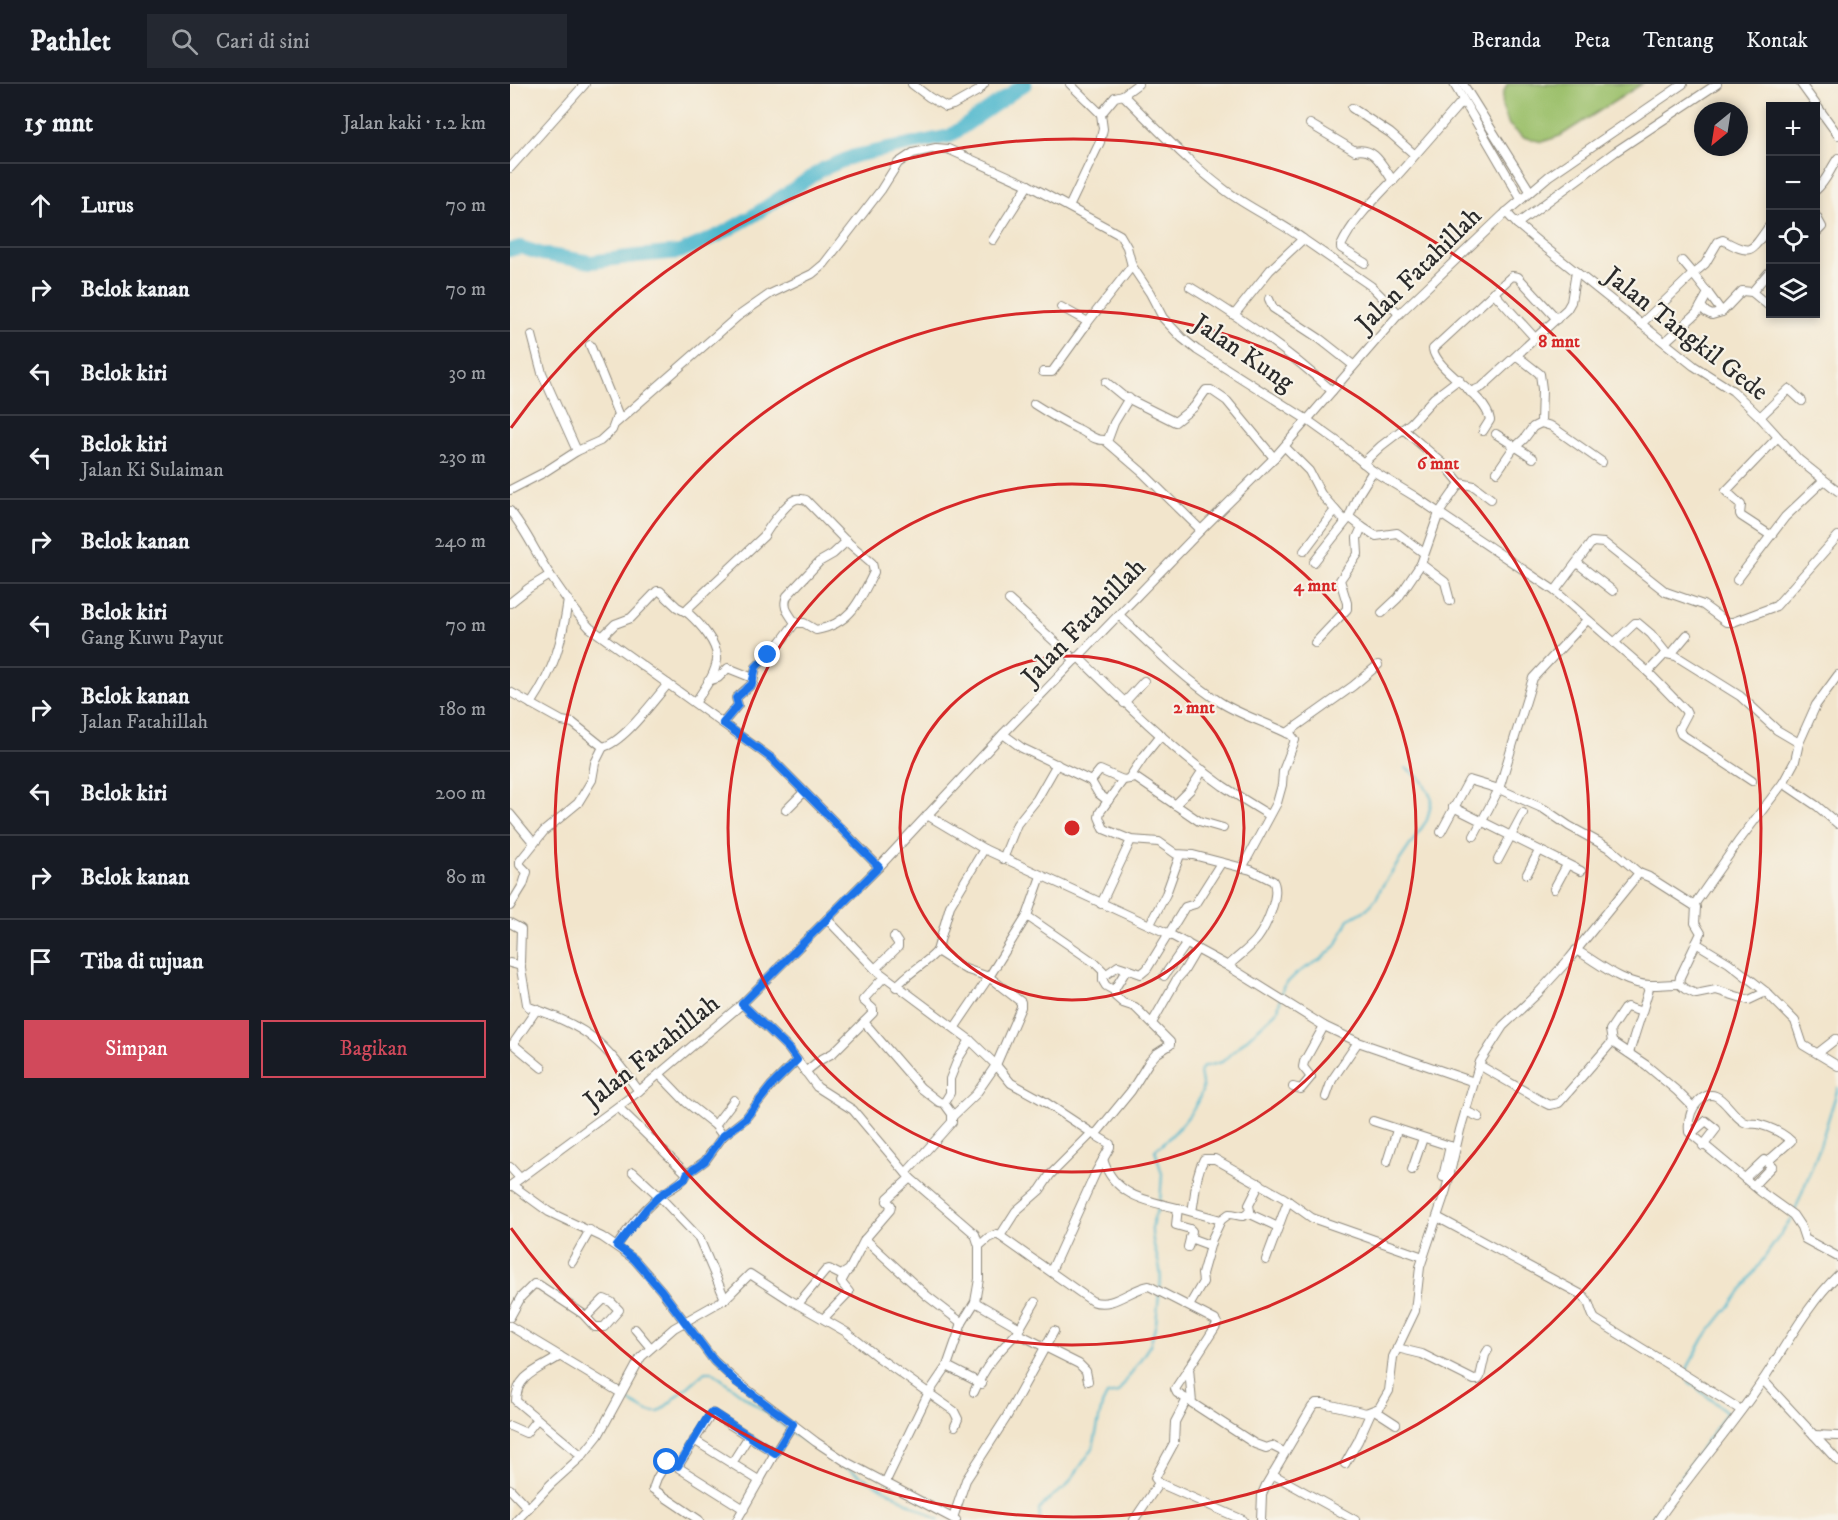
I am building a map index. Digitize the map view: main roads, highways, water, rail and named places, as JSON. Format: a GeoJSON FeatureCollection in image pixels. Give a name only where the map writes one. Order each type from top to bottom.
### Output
{"type":"FeatureCollection","features":[{"type":"Feature","properties":{"kind":"waterway"},"geometry":{"type":"LineString","coordinates":[[510,250],[520,247],[542,254],[591,262],[680,252],[719,235],[751,217],[823,169],[854,156],[950,136],[1025,84]]}},
{"type":"Feature","properties":{"kind":"waterway"},"geometry":{"type":"LineString","coordinates":[[1160,1202],[1162,1174],[1155,1150],[1176,1131],[1194,1108],[1202,1091],[1200,1072],[1203,1067],[1222,1062],[1278,1010],[1283,987],[1297,973],[1321,959],[1336,946],[1349,919],[1364,911],[1372,903],[1427,820],[1432,799],[1421,779],[1406,768]]}},
{"type":"Feature","properties":{"kind":"waterway"},"geometry":{"type":"LineString","coordinates":[[1794,1213],[1818,1152],[1838,1088]]}},
{"type":"Feature","properties":{"kind":"waterway"},"geometry":{"type":"LineString","coordinates":[[1159,1207],[1153,1221],[1152,1234],[1160,1271],[1160,1289]]}},
{"type":"Feature","properties":{"kind":"waterway"},"geometry":{"type":"LineString","coordinates":[[1686,1374],[1704,1338],[1736,1298],[1792,1218]]}},
{"type":"Feature","properties":{"kind":"waterway"},"geometry":{"type":"LineString","coordinates":[[1040,1520],[1039,1510],[1051,1497],[1066,1487],[1093,1448],[1102,1405],[1107,1395],[1118,1393],[1150,1345],[1156,1323],[1159,1294]]}},
{"type":"Feature","properties":{"kind":"waterway"},"geometry":{"type":"LineString","coordinates":[[622,1397],[648,1412],[659,1412],[705,1372],[712,1372],[801,1439],[836,1462],[939,1520]]}},
{"type":"Feature","properties":{"kind":"waterway"},"geometry":{"type":"LineString","coordinates":[[1645,1520],[1652,1518],[1727,1412],[1688,1381]]}}]}
